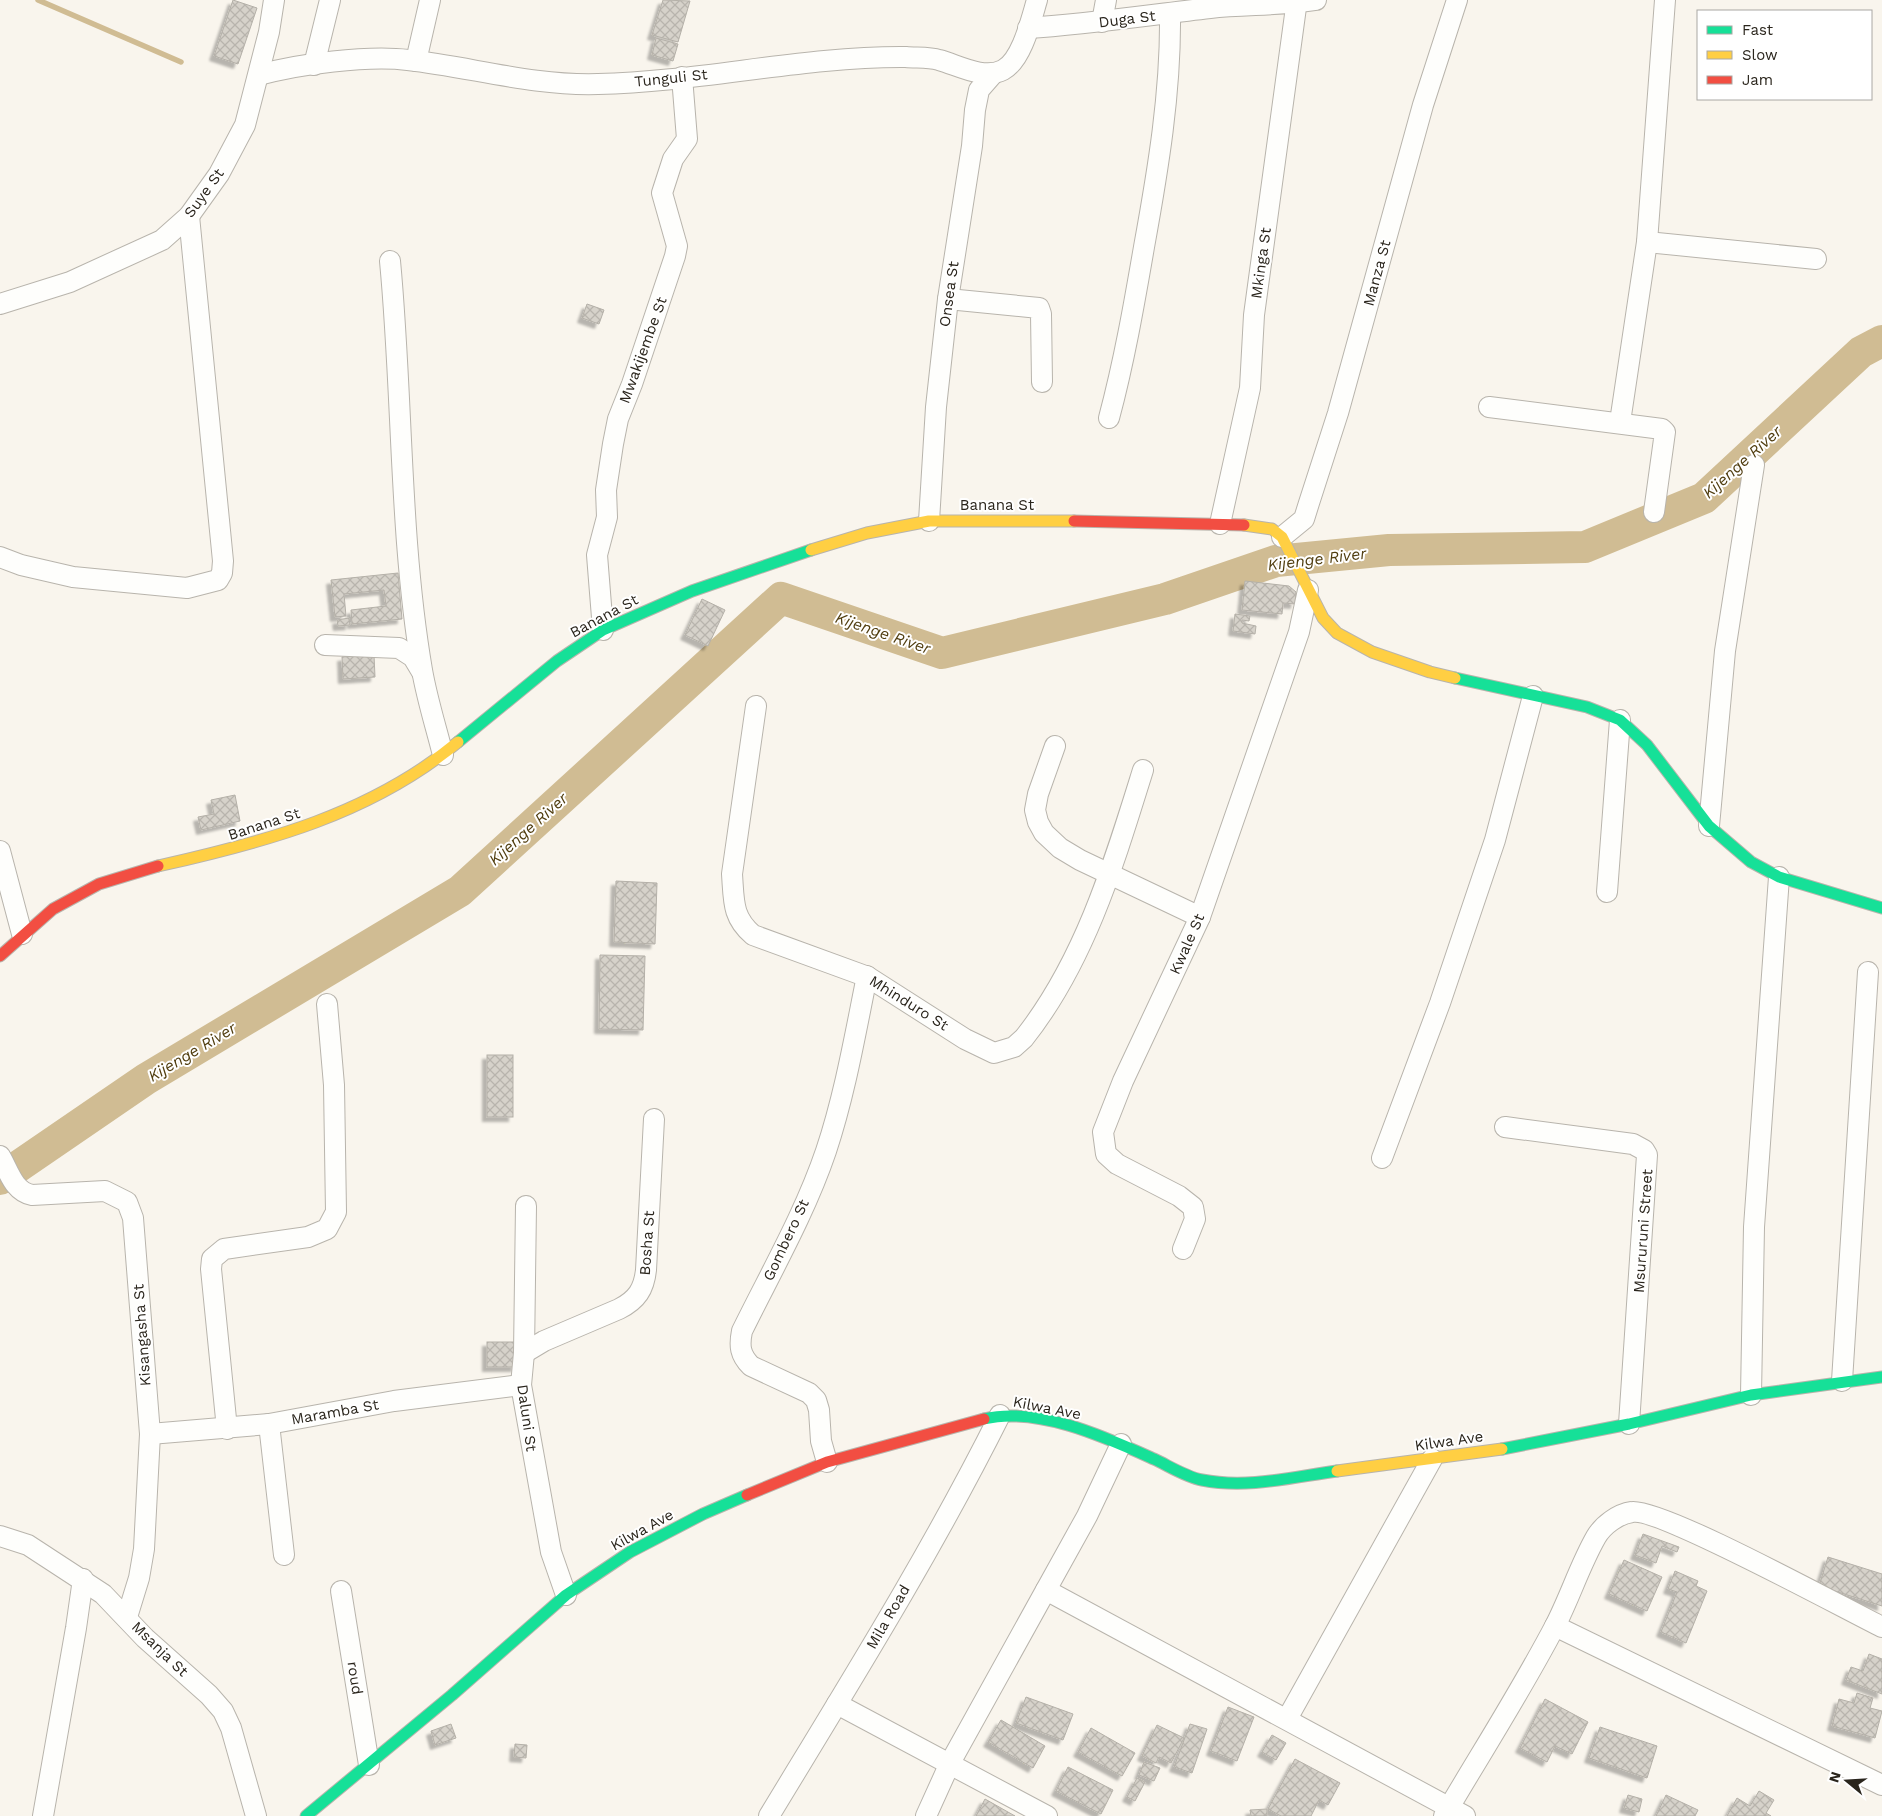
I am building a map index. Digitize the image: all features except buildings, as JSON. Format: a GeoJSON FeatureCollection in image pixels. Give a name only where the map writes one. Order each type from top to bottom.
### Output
{"type":"FeatureCollection","features":[{"type":"Feature","properties":{"kind":"street","name":"Suye St"},"geometry":{"type":"LineString","coordinates":[[0,304],[70,282],[162,240],[189,216],[219,174],[245,125],[270,32],[274,0]]}},
{"type":"Feature","properties":{"kind":"street"},"geometry":{"type":"LineString","coordinates":[[314,65],[330,0]]}},
{"type":"Feature","properties":{"kind":"street"},"geometry":{"type":"LineString","coordinates":[[416,61],[430,0]]}},
{"type":"Feature","properties":{"kind":"street"},"geometry":{"type":"LineString","coordinates":[[994,74],[1006,69],[1018,53],[1037,0]]}},
{"type":"Feature","properties":{"kind":"street"},"geometry":{"type":"LineString","coordinates":[[1102,22],[1106,0]]}},
{"type":"Feature","properties":{"kind":"street","name":"Manza St"},"geometry":{"type":"LineString","coordinates":[[1284,542],[1304,519],[1338,413],[1423,105],[1457,0]]}},
{"type":"Feature","properties":{"kind":"street"},"geometry":{"type":"LineString","coordinates":[[1620,422],[1647,242],[1665,0]]}},
{"type":"Feature","properties":{"kind":"street","name":"Duga St"},"geometry":{"type":"LineString","coordinates":[[1028,28],[1170,14],[1211,4],[1303,1]]}},
{"type":"Feature","properties":{"kind":"street","name":"Mkinga St"},"geometry":{"type":"LineString","coordinates":[[1220,524],[1250,388],[1254,314],[1303,1]]}},
{"type":"Feature","properties":{"kind":"street"},"geometry":{"type":"LineString","coordinates":[[1109,418],[1125,356],[1157,173],[1169,84],[1170,14]]}},
{"type":"Feature","properties":{"kind":"street","name":"Tunguli St"},"geometry":{"type":"LineString","coordinates":[[259,75],[280,69],[383,58],[416,61],[525,79],[596,84],[858,59],[905,57],[937,59],[967,70],[994,74]]}},
{"type":"Feature","properties":{"kind":"street","name":"Onsea St"},"geometry":{"type":"LineString","coordinates":[[929,521],[936,407],[948,299],[979,90],[994,74]]}},
{"type":"Feature","properties":{"kind":"street","name":"Mwakijembe St"},"geometry":{"type":"LineString","coordinates":[[603,630],[597,554],[607,517],[606,490],[613,444],[618,419],[676,256],[676,246],[662,194],[673,160],[688,139],[682,76]]}},
{"type":"Feature","properties":{"kind":"street"},"geometry":{"type":"LineString","coordinates":[[0,557],[73,577],[186,588],[218,580],[222,573],[223,561],[189,216]]}},
{"type":"Feature","properties":{"kind":"street"},"geometry":{"type":"LineString","coordinates":[[1647,242],[1816,258]]}},
{"type":"Feature","properties":{"kind":"street"},"geometry":{"type":"LineString","coordinates":[[390,260],[406,520],[422,672],[444,755]]}},
{"type":"Feature","properties":{"kind":"street"},"geometry":{"type":"LineString","coordinates":[[948,299],[1039,308],[1042,314],[1042,382]]}},
{"type":"Feature","properties":{"kind":"street"},"geometry":{"type":"LineString","coordinates":[[1489,407],[1620,422],[1662,429],[1665,432],[1654,512]]}},
{"type":"Feature","properties":{"kind":"street"},"geometry":{"type":"LineString","coordinates":[[1709,826],[1725,651],[1754,465]]}},
{"type":"Feature","properties":{"kind":"street","name":"Banana St"},"geometry":{"type":"LineString","coordinates":[[0,956],[22,934],[53,909],[99,884],[153,867],[247,846],[341,814],[397,785],[444,755],[551,666],[603,630],[692,591],[792,556],[867,533],[929,521],[1010,520],[1220,524],[1272,529],[1284,542]]}},
{"type":"Feature","properties":{"kind":"street"},"geometry":{"type":"LineString","coordinates":[[1284,542],[1323,618],[1337,633],[1366,649],[1430,672],[1587,707],[1620,720],[1647,745],[1709,826],[1751,862],[1779,878],[1882,908]]}},
{"type":"Feature","properties":{"kind":"street","name":"Kwale St"},"geometry":{"type":"LineString","coordinates":[[1183,1249],[1195,1219],[1193,1207],[1179,1196],[1116,1164],[1106,1154],[1103,1132],[1122,1080],[1200,917],[1298,632],[1304,582]]}},
{"type":"Feature","properties":{"kind":"street"},"geometry":{"type":"LineString","coordinates":[[324,645],[398,648],[412,657],[422,672]]}},
{"type":"Feature","properties":{"kind":"street"},"geometry":{"type":"LineString","coordinates":[[1382,1158],[1440,1003],[1495,840],[1533,696]]}},
{"type":"Feature","properties":{"kind":"street","name":"Mhinduro St"},"geometry":{"type":"LineString","coordinates":[[756,706],[732,874],[734,901],[739,923],[753,935],[867,976],[986,1050],[994,1053],[1014,1047],[1032,1028],[1065,975],[1111,874],[1143,770]]}},
{"type":"Feature","properties":{"kind":"street"},"geometry":{"type":"LineString","coordinates":[[1607,892],[1620,720]]}},
{"type":"Feature","properties":{"kind":"street"},"geometry":{"type":"LineString","coordinates":[[1055,746],[1038,794],[1035,810],[1038,822],[1044,833],[1060,848],[1200,917]]}},
{"type":"Feature","properties":{"kind":"street"},"geometry":{"type":"LineString","coordinates":[[0,851],[22,934]]}},
{"type":"Feature","properties":{"kind":"street"},"geometry":{"type":"LineString","coordinates":[[1752,1395],[1754,1227],[1779,878]]}},
{"type":"Feature","properties":{"kind":"street"},"geometry":{"type":"LineString","coordinates":[[1842,1381],[1868,972]]}},
{"type":"Feature","properties":{"kind":"street","name":"Gombero St"},"geometry":{"type":"LineString","coordinates":[[827,1462],[821,1441],[816,1400],[803,1389],[751,1366],[742,1354],[740,1340],[742,1331],[802,1209],[825,1152],[848,1068],[867,976]]}},
{"type":"Feature","properties":{"kind":"street"},"geometry":{"type":"LineString","coordinates":[[226,1429],[211,1269],[212,1259],[224,1249],[308,1237],[327,1229],[336,1212],[334,1085],[327,1004]]}},
{"type":"Feature","properties":{"kind":"street","name":"Bosha St"},"geometry":{"type":"LineString","coordinates":[[524,1353],[544,1341],[631,1303],[639,1294],[644,1283],[646,1270],[654,1119]]}},
{"type":"Feature","properties":{"kind":"street","name":"Msururuni Street"},"geometry":{"type":"LineString","coordinates":[[1505,1127],[1633,1144],[1644,1150],[1647,1155],[1629,1424]]}},
{"type":"Feature","properties":{"kind":"street","name":"Kisangasha St"},"geometry":{"type":"LineString","coordinates":[[0,1156],[16,1187],[26,1194],[105,1191],[127,1202],[134,1218],[150,1434],[144,1549],[139,1578],[128,1618]]}},
{"type":"Feature","properties":{"kind":"street","name":"Daluni St"},"geometry":{"type":"LineString","coordinates":[[526,1206],[524,1353],[521,1385],[551,1552],[566,1595]]}},
{"type":"Feature","properties":{"kind":"street","name":"Kilwa Ave"},"geometry":{"type":"LineString","coordinates":[[306,1816],[452,1695],[566,1595],[630,1552],[703,1514],[827,1462],[956,1425],[1013,1415],[1072,1426],[1121,1444],[1194,1477],[1220,1484],[1248,1483],[1502,1449],[1629,1424],[1752,1395],[1842,1381],[1882,1377]]}},
{"type":"Feature","properties":{"kind":"street","name":"Maramba St"},"geometry":{"type":"LineString","coordinates":[[150,1434],[269,1424],[394,1401],[521,1385]]}},
{"type":"Feature","properties":{"kind":"street","name":"Mila Road"},"geometry":{"type":"LineString","coordinates":[[769,1816],[837,1704],[965,1484],[1000,1416]]}},
{"type":"Feature","properties":{"kind":"street"},"geometry":{"type":"LineString","coordinates":[[269,1424],[284,1555]]}},
{"type":"Feature","properties":{"kind":"street"},"geometry":{"type":"LineString","coordinates":[[926,1816],[950,1763],[1087,1516],[1121,1444]]}},
{"type":"Feature","properties":{"kind":"street"},"geometry":{"type":"LineString","coordinates":[[1287,1719],[1432,1459]]}},
{"type":"Feature","properties":{"kind":"street"},"geometry":{"type":"LineString","coordinates":[[1046,1590],[1287,1719],[1453,1813],[1555,1626],[1597,1536],[1614,1519],[1632,1512],[1642,1512],[1704,1538],[1882,1627]]}},
{"type":"Feature","properties":{"kind":"street","name":"Msanja St"},"geometry":{"type":"LineString","coordinates":[[0,1536],[28,1545],[83,1579],[128,1618],[146,1638],[209,1695],[223,1711],[231,1728],[256,1816]]}},
{"type":"Feature","properties":{"kind":"street"},"geometry":{"type":"LineString","coordinates":[[43,1816],[83,1579]]}},
{"type":"Feature","properties":{"kind":"street","name":"roud"},"geometry":{"type":"LineString","coordinates":[[342,1591],[369,1765]]}},
{"type":"Feature","properties":{"kind":"street"},"geometry":{"type":"LineString","coordinates":[[1555,1626],[1882,1785]]}},
{"type":"Feature","properties":{"kind":"street"},"geometry":{"type":"LineString","coordinates":[[837,1704],[1048,1816]]}},
{"type":"Feature","properties":{"kind":"waterway"},"geometry":{"type":"LineString","coordinates":[[38,0],[181,62]]}},
{"type":"Feature","properties":{"kind":"waterway","name":"Kijenge River"},"geometry":{"type":"LineString","coordinates":[[0,1179],[146,1079],[460,891],[781,598],[942,653],[1165,599],[1276,561],[1389,550],[1585,547],[1704,498],[1861,352],[1882,341]]}},
{"type":"Feature","properties":{"kind":"traffic: fast"},"geometry":{"type":"LineString","coordinates":[[458,742],[557,661],[603,630],[692,591],[811,550]]}},
{"type":"Feature","properties":{"kind":"traffic: fast"},"geometry":{"type":"LineString","coordinates":[[1455,678],[1587,707],[1620,720],[1647,745],[1709,826],[1751,862],[1779,877],[1882,908]]}},
{"type":"Feature","properties":{"kind":"traffic: fast"},"geometry":{"type":"LineString","coordinates":[[1502,1449],[1629,1424],[1751,1395],[1882,1377]]}},
{"type":"Feature","properties":{"kind":"traffic: fast"},"geometry":{"type":"LineString","coordinates":[[984,1419],[1005,1416],[1026,1417],[1049,1420],[1071,1426],[1093,1433],[1184,1474],[1202,1480],[1253,1483],[1337,1471]]}},
{"type":"Feature","properties":{"kind":"traffic: fast"},"geometry":{"type":"LineString","coordinates":[[306,1816],[452,1695],[566,1595],[630,1552],[703,1514],[747,1495]]}},
{"type":"Feature","properties":{"kind":"traffic: slow"},"geometry":{"type":"LineString","coordinates":[[811,550],[867,533],[929,521],[1074,521]]}},
{"type":"Feature","properties":{"kind":"traffic: slow"},"geometry":{"type":"LineString","coordinates":[[1244,525],[1272,529],[1282,537],[1323,618],[1337,633],[1372,652],[1430,672],[1455,678]]}},
{"type":"Feature","properties":{"kind":"traffic: slow"},"geometry":{"type":"LineString","coordinates":[[158,866],[238,847],[316,822],[353,807],[425,767],[458,742]]}},
{"type":"Feature","properties":{"kind":"traffic: slow"},"geometry":{"type":"LineString","coordinates":[[1337,1471],[1502,1449]]}},
{"type":"Feature","properties":{"kind":"traffic: jam"},"geometry":{"type":"LineString","coordinates":[[1074,521],[1244,525]]}},
{"type":"Feature","properties":{"kind":"traffic: jam"},"geometry":{"type":"LineString","coordinates":[[0,956],[53,909],[99,884],[158,866]]}},
{"type":"Feature","properties":{"kind":"traffic: jam"},"geometry":{"type":"LineString","coordinates":[[747,1495],[827,1462],[984,1419]]}}]}
